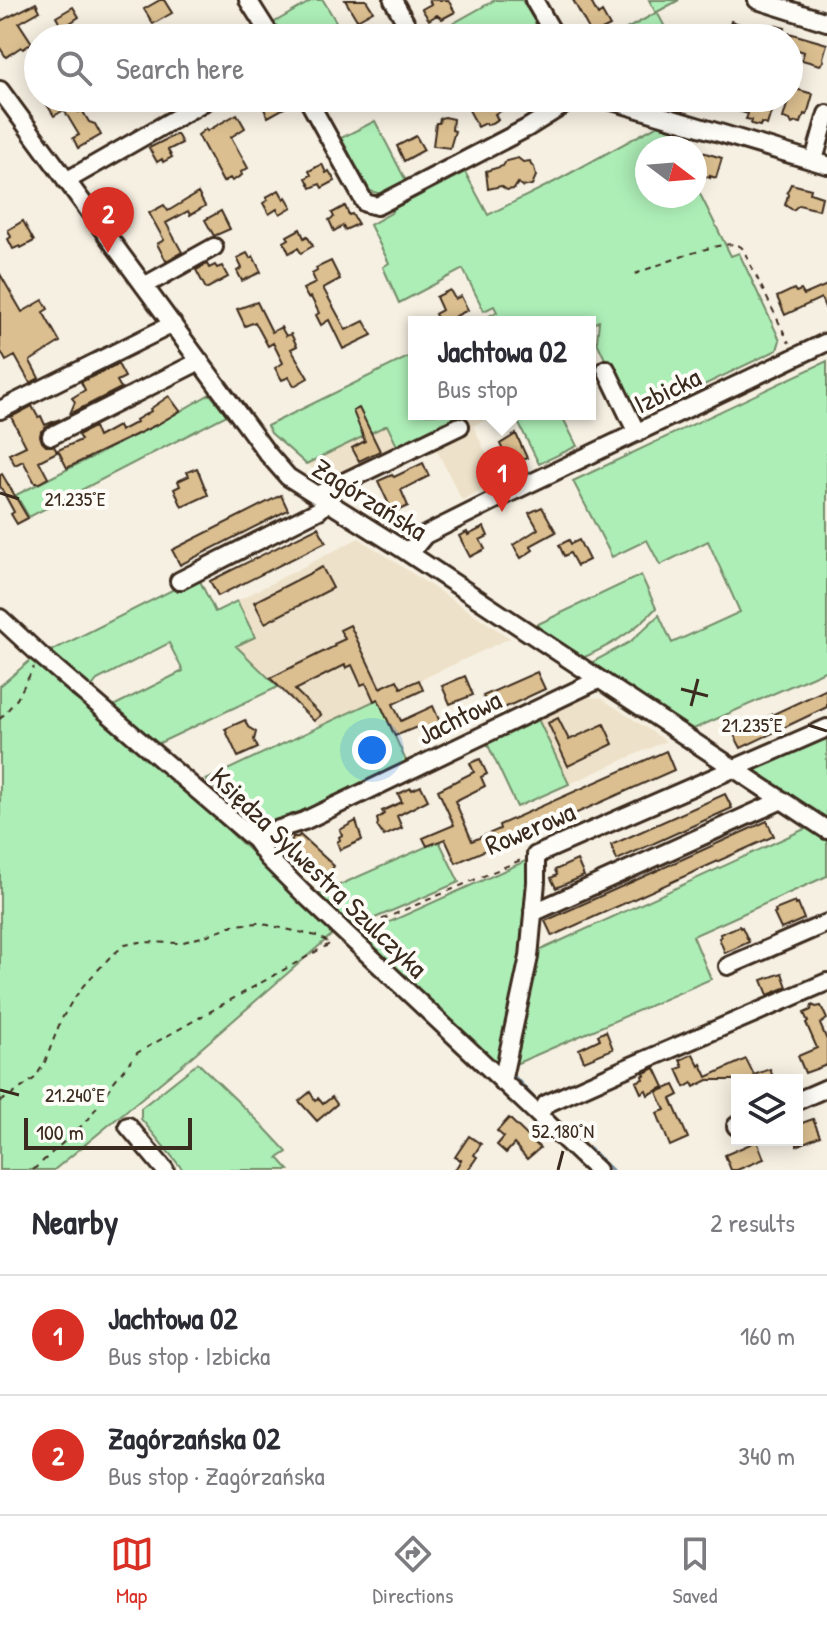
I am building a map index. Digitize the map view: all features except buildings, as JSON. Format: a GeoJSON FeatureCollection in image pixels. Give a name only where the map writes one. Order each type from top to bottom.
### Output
{"type":"FeatureCollection","features":[{"type":"Feature","properties":{"kind":"street"},"geometry":{"type":"LineString","coordinates":[[248,0],[263,24]]}},
{"type":"Feature","properties":{"kind":"street"},"geometry":{"type":"LineString","coordinates":[[393,0],[406,24]]}},
{"type":"Feature","properties":{"kind":"street"},"geometry":{"type":"LineString","coordinates":[[534,0],[548,24]]}},
{"type":"Feature","properties":{"kind":"street"},"geometry":{"type":"LineString","coordinates":[[757,0],[827,22]]}},
{"type":"Feature","properties":{"kind":"street","name":"Zagórzańska"},"geometry":{"type":"LineString","coordinates":[[0,90],[288,477],[404,550],[827,830]]}},
{"type":"Feature","properties":{"kind":"street"},"geometry":{"type":"LineString","coordinates":[[66,181],[187,112]]}},
{"type":"Feature","properties":{"kind":"street"},"geometry":{"type":"LineString","coordinates":[[315,112],[365,203],[377,206],[553,112]]}},
{"type":"Feature","properties":{"kind":"street"},"geometry":{"type":"LineString","coordinates":[[650,112],[820,162],[827,114]]}},
{"type":"Feature","properties":{"kind":"street"},"geometry":{"type":"LineString","coordinates":[[144,286],[214,247]]}},
{"type":"Feature","properties":{"kind":"street"},"geometry":{"type":"LineString","coordinates":[[0,410],[173,324]]}},
{"type":"Feature","properties":{"kind":"street","name":"Izbicka"},"geometry":{"type":"LineString","coordinates":[[404,550],[415,547],[425,535],[448,523],[827,342]]}},
{"type":"Feature","properties":{"kind":"street"},"geometry":{"type":"LineString","coordinates":[[51,436],[200,361]]}},
{"type":"Feature","properties":{"kind":"street"},"geometry":{"type":"LineString","coordinates":[[606,369],[637,433]]}},
{"type":"Feature","properties":{"kind":"street"},"geometry":{"type":"LineString","coordinates":[[179,581],[319,510],[322,498],[460,426]]}},
{"type":"Feature","properties":{"kind":"street","name":"Księdza Sylwestra Szulczyka"},"geometry":{"type":"LineString","coordinates":[[0,618],[255,840],[267,857],[597,1170]]}},
{"type":"Feature","properties":{"kind":"street","name":"Jachtowa"},"geometry":{"type":"LineString","coordinates":[[255,840],[260,835],[304,821],[598,680]]}},
{"type":"Feature","properties":{"kind":"street","name":"Rowerowa"},"geometry":{"type":"LineString","coordinates":[[536,855],[827,728]]}},
{"type":"Feature","properties":{"kind":"street"},"geometry":{"type":"LineString","coordinates":[[533,911],[782,800]]}},
{"type":"Feature","properties":{"kind":"street"},"geometry":{"type":"LineString","coordinates":[[502,1082],[529,957],[536,855]]}},
{"type":"Feature","properties":{"kind":"street"},"geometry":{"type":"LineString","coordinates":[[728,966],[827,923]]}},
{"type":"Feature","properties":{"kind":"street"},"geometry":{"type":"LineString","coordinates":[[540,1114],[546,1104],[827,982]]}},
{"type":"Feature","properties":{"kind":"street"},"geometry":{"type":"LineString","coordinates":[[803,1098],[827,1088]]}},
{"type":"Feature","properties":{"kind":"street"},"geometry":{"type":"LineString","coordinates":[[128,1126],[165,1170]]}},
{"type":"Feature","properties":{"kind":"path"},"geometry":{"type":"LineString","coordinates":[[635,274],[722,245],[738,244],[794,357]]}},
{"type":"Feature","properties":{"kind":"path"},"geometry":{"type":"LineString","coordinates":[[0,719],[17,699],[39,654]]}},
{"type":"Feature","properties":{"kind":"path","name":"Rowerowa"},"geometry":{"type":"LineString","coordinates":[[33,1170],[88,1120],[137,1053],[347,934],[536,855]]}},
{"type":"Feature","properties":{"kind":"path"},"geometry":{"type":"LineString","coordinates":[[0,1101],[35,1078],[71,1003],[83,986],[125,945],[140,942],[180,943],[233,925],[259,923],[317,936],[331,943]]}},
{"type":"Feature","properties":{"kind":"shaded area"},"geometry":{"type":"Polygon","coordinates":[[[461,420],[485,420],[473,426],[500,482],[462,500],[434,445],[465,429],[461,420]]]}},
{"type":"Feature","properties":{"kind":"shaded area"},"geometry":{"type":"Polygon","coordinates":[[[387,425],[399,450],[331,482],[306,464],[387,425]]]}},
{"type":"Feature","properties":{"kind":"shaded area"},"geometry":{"type":"Polygon","coordinates":[[[359,538],[510,638],[320,727],[236,646],[255,636],[237,601],[359,538]]]}},
{"type":"Feature","properties":{"kind":"shaded area"},"geometry":{"type":"Polygon","coordinates":[[[586,697],[601,698],[666,741],[569,784],[538,719],[586,697]]]}},
{"type":"Feature","properties":{"kind":"green space"},"geometry":{"type":"Polygon","coordinates":[[[313,0],[323,0],[337,24],[274,24],[313,0]]]}},
{"type":"Feature","properties":{"kind":"green space"},"geometry":{"type":"Polygon","coordinates":[[[495,0],[522,0],[536,24],[452,24],[495,0]]]}},
{"type":"Feature","properties":{"kind":"green space"},"geometry":{"type":"Polygon","coordinates":[[[649,0],[679,0],[657,12],[663,24],[636,24],[656,13],[649,0]]]}},
{"type":"Feature","properties":{"kind":"green space"},"geometry":{"type":"Polygon","coordinates":[[[375,121],[406,181],[381,194],[370,191],[341,138],[375,121]]]}},
{"type":"Feature","properties":{"kind":"green space"},"geometry":{"type":"Polygon","coordinates":[[[658,125],[691,136],[638,136],[658,125]]]}},
{"type":"Feature","properties":{"kind":"green space"},"geometry":{"type":"Polygon","coordinates":[[[635,138],[635,208],[707,208],[731,256],[739,253],[780,340],[777,350],[633,419],[597,342],[599,321],[596,322],[596,316],[489,316],[497,312],[494,306],[484,311],[463,269],[399,303],[383,267],[389,263],[370,225],[393,209],[465,172],[488,215],[635,138]]]}},
{"type":"Feature","properties":{"kind":"green space"},"geometry":{"type":"Polygon","coordinates":[[[408,357],[408,420],[461,420],[399,450],[387,425],[306,464],[267,426],[408,357]]]}},
{"type":"Feature","properties":{"kind":"green space"},"geometry":{"type":"Polygon","coordinates":[[[827,361],[827,670],[689,731],[587,665],[630,642],[659,615],[672,643],[740,612],[708,541],[660,565],[647,540],[612,557],[573,481],[827,361]]]}},
{"type":"Feature","properties":{"kind":"green space"},"geometry":{"type":"Polygon","coordinates":[[[210,394],[227,415],[29,517],[16,495],[158,424],[210,394]]]}},
{"type":"Feature","properties":{"kind":"green space"},"geometry":{"type":"Polygon","coordinates":[[[517,420],[564,420],[577,446],[539,464],[517,420]]]}},
{"type":"Feature","properties":{"kind":"green space"},"geometry":{"type":"Polygon","coordinates":[[[641,575],[656,608],[630,632],[589,655],[578,660],[534,626],[641,575]]]}},
{"type":"Feature","properties":{"kind":"green space"},"geometry":{"type":"Polygon","coordinates":[[[198,577],[215,612],[237,601],[255,637],[236,646],[278,687],[153,746],[109,708],[183,671],[169,643],[97,680],[90,689],[51,651],[198,577]]]}},
{"type":"Feature","properties":{"kind":"green space"},"geometry":{"type":"Polygon","coordinates":[[[33,658],[74,698],[103,717],[185,789],[335,932],[182,1065],[54,1170],[0,1170],[0,686],[33,658]]]}},
{"type":"Feature","properties":{"kind":"green space"},"geometry":{"type":"Polygon","coordinates":[[[378,699],[407,763],[269,827],[253,824],[206,780],[378,699]]]}},
{"type":"Feature","properties":{"kind":"green space"},"geometry":{"type":"Polygon","coordinates":[[[538,719],[569,784],[517,807],[487,743],[538,719]]]}},
{"type":"Feature","properties":{"kind":"green space"},"geometry":{"type":"Polygon","coordinates":[[[827,733],[827,819],[825,820],[749,770],[827,733]]]}},
{"type":"Feature","properties":{"kind":"green space"},"geometry":{"type":"Polygon","coordinates":[[[809,827],[827,839],[827,876],[693,936],[711,979],[513,1065],[534,953],[809,827]]]}},
{"type":"Feature","properties":{"kind":"green space"},"geometry":{"type":"Polygon","coordinates":[[[439,841],[459,882],[347,930],[312,897],[439,841]]]}},
{"type":"Feature","properties":{"kind":"green space"},"geometry":{"type":"Polygon","coordinates":[[[532,858],[523,963],[497,1071],[356,937],[532,858]]]}},
{"type":"Feature","properties":{"kind":"green space"},"geometry":{"type":"Polygon","coordinates":[[[198,1063],[287,1152],[278,1158],[289,1170],[183,1170],[141,1119],[141,1108],[198,1063]]]}},
{"type":"Feature","properties":{"kind":"waterway"},"geometry":{"type":"LineString","coordinates":[[512,1074],[539,1103]]}},
{"type":"Feature","properties":{"kind":"waterway"},"geometry":{"type":"LineString","coordinates":[[547,1111],[576,1137]]}},
{"type":"Feature","properties":{"kind":"waterway"},"geometry":{"type":"LineString","coordinates":[[589,1148],[612,1170]]}},
{"type":"Feature","properties":{"kind":"place","name":"Zagórzańska 02"},"geometry":{"type":"Point","coordinates":[108,253]}},
{"type":"Feature","properties":{"kind":"place","name":"Jachtowa 02"},"geometry":{"type":"Point","coordinates":[502,512]}}]}
